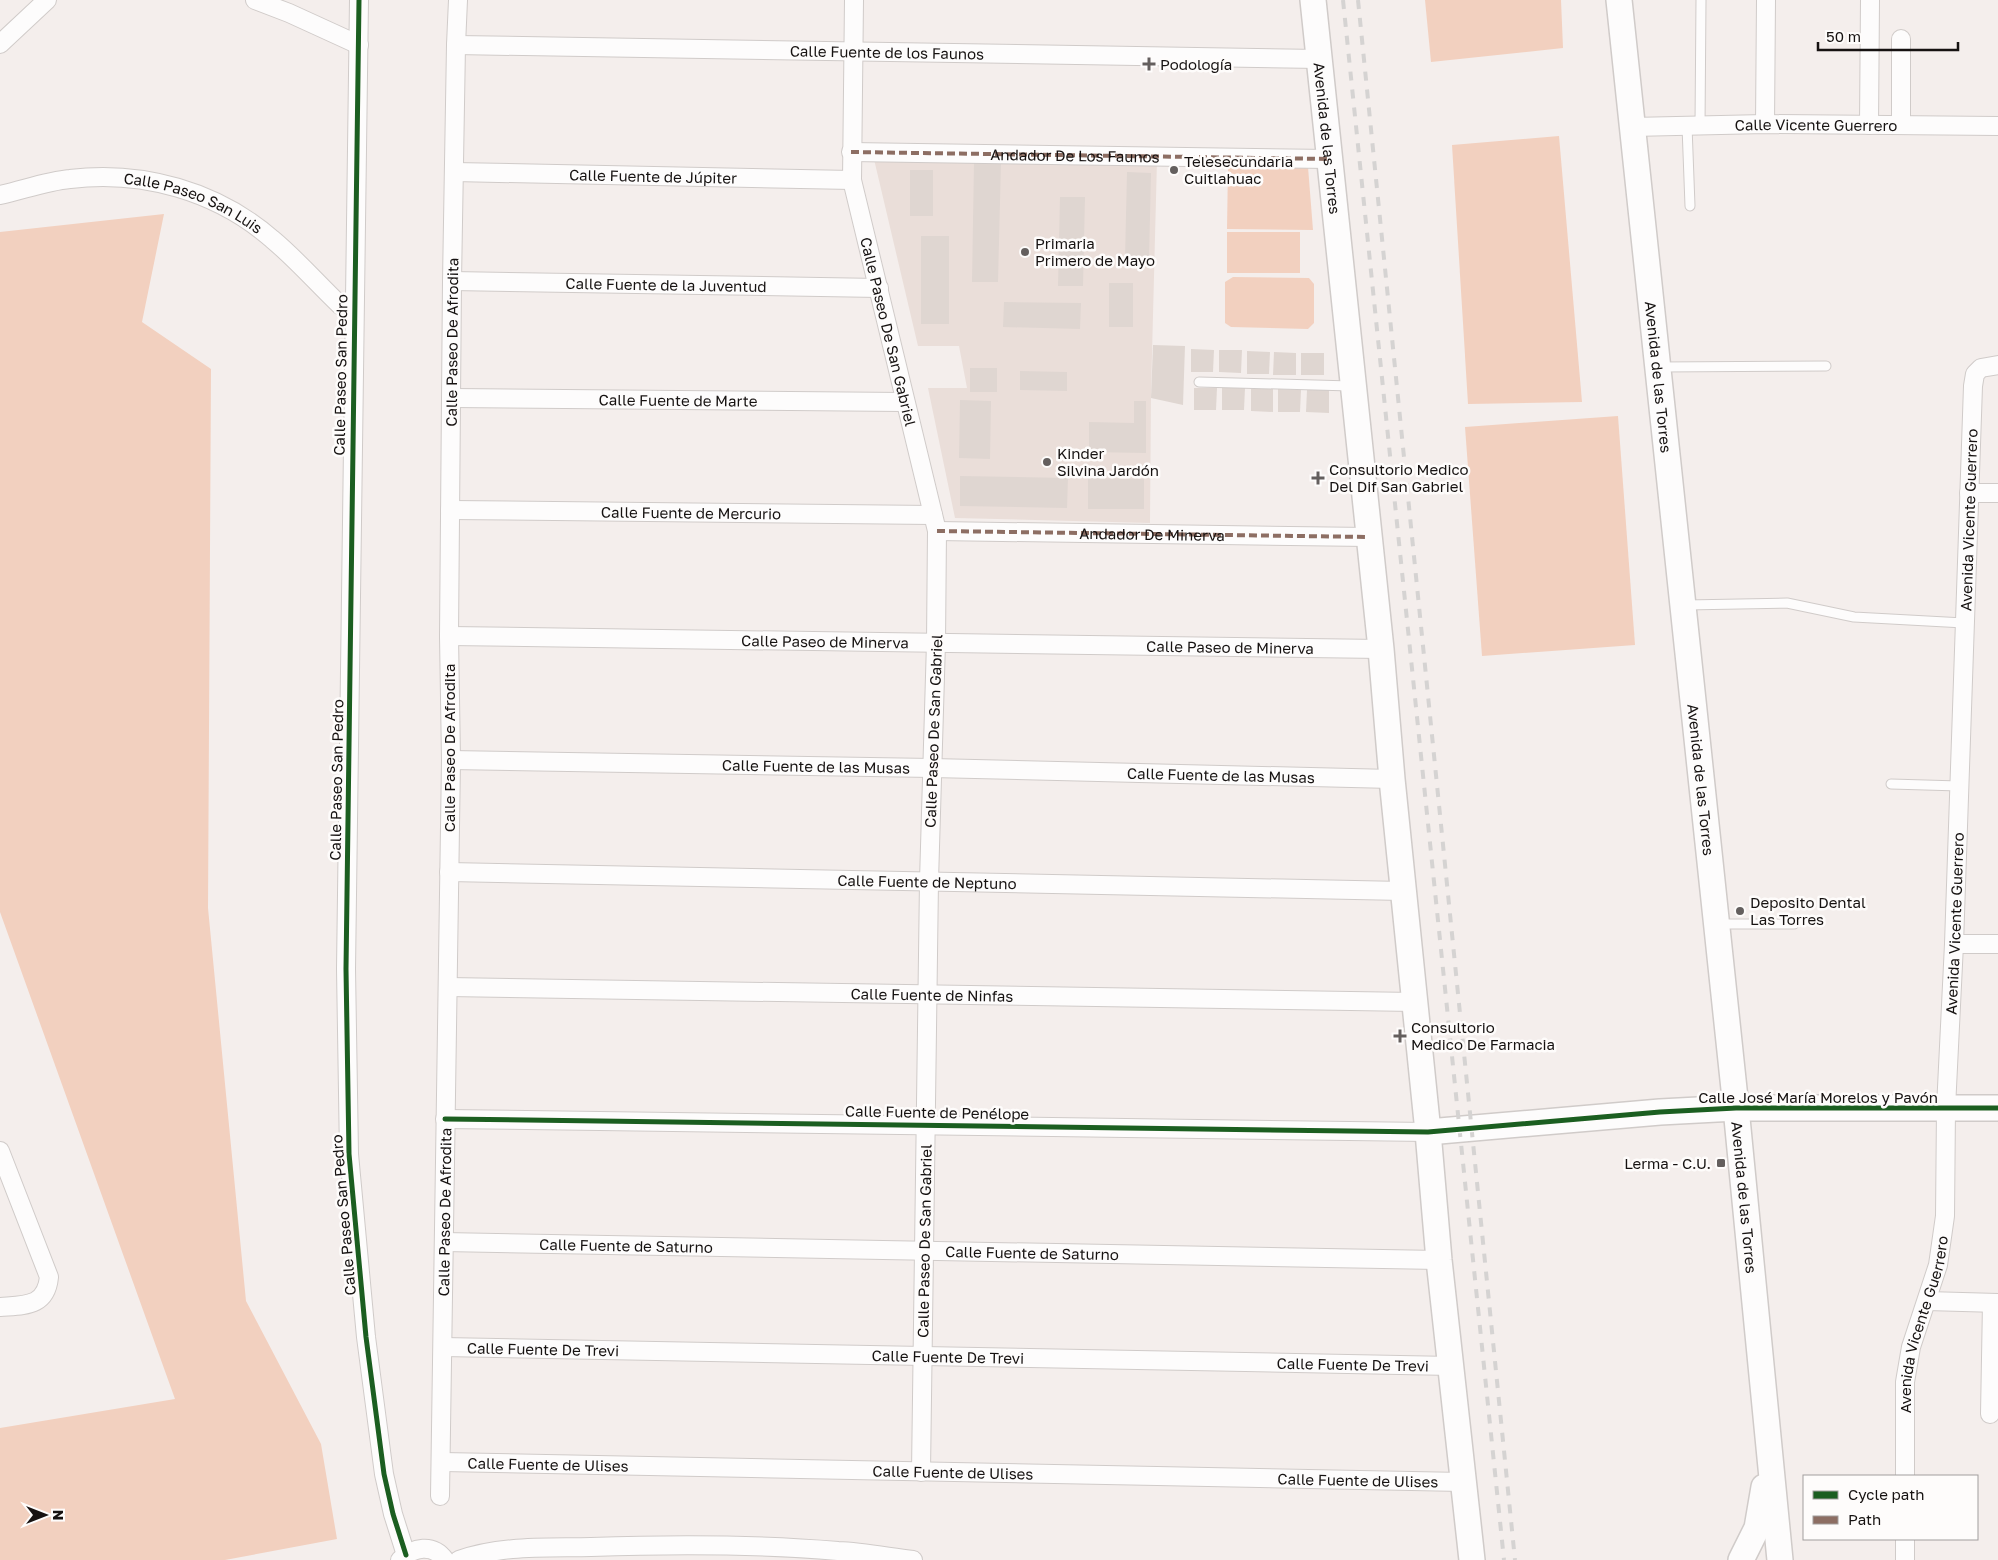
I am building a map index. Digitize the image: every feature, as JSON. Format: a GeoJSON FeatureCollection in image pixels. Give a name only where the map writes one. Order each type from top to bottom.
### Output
{"type":"FeatureCollection","features":[{"type":"Feature","properties":{"kind":"main road","name":"Avenida de las Torres"},"geometry":{"type":"LineString","coordinates":[[1313,0],[1381,649],[1439,1260],[1471,1550]]}},
{"type":"Feature","properties":{"kind":"main road","name":"Avenida de las Torres"},"geometry":{"type":"LineString","coordinates":[[1619,0],[1736,1108],[1780,1560]]}},
{"type":"Feature","properties":{"kind":"main road","name":"Calle José María Morelos y Pavón"},"geometry":{"type":"LineString","coordinates":[[1428,1132],[1660,1112],[1736,1108],[1998,1108]]}},
{"type":"Feature","properties":{"kind":"main road"},"geometry":{"type":"LineString","coordinates":[[1741,1560],[1757,1528],[1770,1453]]}},
{"type":"Feature","properties":{"kind":"main road"},"geometry":{"type":"LineString","coordinates":[[1471,1550],[1486,1560]]}},
{"type":"Feature","properties":{"kind":"street"},"geometry":{"type":"LineString","coordinates":[[0,44],[47,0]]}},
{"type":"Feature","properties":{"kind":"street"},"geometry":{"type":"LineString","coordinates":[[255,0],[289,13],[359,45]]}},
{"type":"Feature","properties":{"kind":"street","name":"Calle Paseo San Pedro"},"geometry":{"type":"LineString","coordinates":[[359,0],[346,969],[349,1154],[366,1337],[384,1474],[403,1557]]}},
{"type":"Feature","properties":{"kind":"street","name":"Calle Paseo De Afrodita"},"geometry":{"type":"LineString","coordinates":[[440,1496],[442,1462],[444,1119],[451,760],[449,636],[453,398],[452,281],[458,0]]}},
{"type":"Feature","properties":{"kind":"street","name":"Calle Paseo De San Gabriel"},"geometry":{"type":"LineString","coordinates":[[854,0],[852,180],[879,288],[904,402],[935,523],[936,642],[929,881],[920,1472]]}},
{"type":"Feature","properties":{"kind":"street"},"geometry":{"type":"LineString","coordinates":[[1765,124],[1766,0]]}},
{"type":"Feature","properties":{"kind":"street"},"geometry":{"type":"LineString","coordinates":[[1869,125],[1870,0]]}},
{"type":"Feature","properties":{"kind":"street"},"geometry":{"type":"LineString","coordinates":[[1901,39],[1901,125]]}},
{"type":"Feature","properties":{"kind":"street","name":"Calle Fuente de los Faunos"},"geometry":{"type":"LineString","coordinates":[[456,46],[1319,59]]}},
{"type":"Feature","properties":{"kind":"street","name":"Calle Vicente Guerrero"},"geometry":{"type":"LineString","coordinates":[[1632,127],[1765,124],[1998,126]]}},
{"type":"Feature","properties":{"kind":"street","name":"Andador De Los Faunos"},"geometry":{"type":"LineString","coordinates":[[852,152],[1329,159]]}},
{"type":"Feature","properties":{"kind":"street","name":"Calle Fuente de Júpiter"},"geometry":{"type":"LineString","coordinates":[[454,172],[852,180]]}},
{"type":"Feature","properties":{"kind":"street","name":"Calle Paseo San Luis"},"geometry":{"type":"LineString","coordinates":[[0,195],[68,179],[100,176],[146,180],[189,190],[228,207],[271,238],[340,305],[354,312]]}},
{"type":"Feature","properties":{"kind":"street","name":"Calle Fuente de la Juventud"},"geometry":{"type":"LineString","coordinates":[[452,281],[879,288]]}},
{"type":"Feature","properties":{"kind":"street","name":"Avenida Vicente Guerrero"},"geometry":{"type":"LineString","coordinates":[[1905,1475],[1905,1382],[1911,1347],[1938,1265],[1944,1216],[1946,1108],[1954,944],[1972,386],[1975,374],[1989,366]]}},
{"type":"Feature","properties":{"kind":"street","name":"Calle Fuente de Marte"},"geometry":{"type":"LineString","coordinates":[[453,398],[904,402]]}},
{"type":"Feature","properties":{"kind":"street"},"geometry":{"type":"LineString","coordinates":[[1969,492],[1998,493]]}},
{"type":"Feature","properties":{"kind":"street","name":"Calle Fuente de Mercurio"},"geometry":{"type":"LineString","coordinates":[[450,510],[935,523]]}},
{"type":"Feature","properties":{"kind":"street","name":"Andador De Minerva"},"geometry":{"type":"LineString","coordinates":[[935,523],[1368,537]]}},
{"type":"Feature","properties":{"kind":"street","name":"Calle Paseo de Minerva"},"geometry":{"type":"LineString","coordinates":[[449,636],[1381,649]]}},
{"type":"Feature","properties":{"kind":"street","name":"Calle Fuente de las Musas"},"geometry":{"type":"LineString","coordinates":[[451,760],[932,768],[1392,779]]}},
{"type":"Feature","properties":{"kind":"street","name":"Calle Fuente de Neptuno"},"geometry":{"type":"LineString","coordinates":[[448,872],[1404,891]]}},
{"type":"Feature","properties":{"kind":"street"},"geometry":{"type":"LineString","coordinates":[[1954,944],[1998,944]]}},
{"type":"Feature","properties":{"kind":"street","name":"Calle Fuente de Ninfas"},"geometry":{"type":"LineString","coordinates":[[448,987],[1415,1002]]}},
{"type":"Feature","properties":{"kind":"street","name":"Calle Fuente de Penélope"},"geometry":{"type":"LineString","coordinates":[[444,1119],[1428,1132]]}},
{"type":"Feature","properties":{"kind":"street"},"geometry":{"type":"LineString","coordinates":[[0,1152],[49,1277],[48,1289],[35,1303],[0,1307]]}},
{"type":"Feature","properties":{"kind":"street","name":"Calle Fuente de Saturno"},"geometry":{"type":"LineString","coordinates":[[444,1242],[1439,1260]]}},
{"type":"Feature","properties":{"kind":"street"},"geometry":{"type":"LineString","coordinates":[[1927,1301],[1995,1303],[1990,1414]]}},
{"type":"Feature","properties":{"kind":"street","name":"Calle Fuente De Trevi"},"geometry":{"type":"LineString","coordinates":[[443,1347],[1452,1366]]}},
{"type":"Feature","properties":{"kind":"street","name":"Calle Fuente de Ulises"},"geometry":{"type":"LineString","coordinates":[[442,1462],[1463,1482]]}},
{"type":"Feature","properties":{"kind":"street"},"geometry":{"type":"LineString","coordinates":[[1905,1540],[1905,1560]]}},
{"type":"Feature","properties":{"kind":"street"},"geometry":{"type":"LineString","coordinates":[[459,1560],[478,1553],[521,1548],[638,1545],[746,1546],[839,1551],[914,1560]]}},
{"type":"Feature","properties":{"kind":"street"},"geometry":{"type":"LineString","coordinates":[[403,1557],[416,1549],[426,1548],[434,1551],[445,1560]]}},
{"type":"Feature","properties":{"kind":"lane"},"geometry":{"type":"LineString","coordinates":[[1690,206],[1701,0]]}},
{"type":"Feature","properties":{"kind":"lane"},"geometry":{"type":"LineString","coordinates":[[1658,367],[1826,366]]}},
{"type":"Feature","properties":{"kind":"lane"},"geometry":{"type":"LineString","coordinates":[[1199,382],[1353,386]]}},
{"type":"Feature","properties":{"kind":"lane"},"geometry":{"type":"LineString","coordinates":[[1683,605],[1787,603],[1854,617],[1964,622]]}},
{"type":"Feature","properties":{"kind":"lane"},"geometry":{"type":"LineString","coordinates":[[1891,784],[1959,786]]}},
{"type":"Feature","properties":{"kind":"lane"},"geometry":{"type":"LineString","coordinates":[[1716,924],[1794,924]]}},
{"type":"Feature","properties":{"kind":"shaded area"},"geometry":{"type":"Polygon","coordinates":[[[1425,0],[1561,0],[1563,48],[1431,62],[1425,0]]]}},
{"type":"Feature","properties":{"kind":"shaded area"},"geometry":{"type":"Polygon","coordinates":[[[1559,136],[1582,402],[1468,404],[1452,145],[1559,136]]]}},
{"type":"Feature","properties":{"kind":"shaded area","name":"Primaria Primero de Mayo"},"geometry":{"type":"Polygon","coordinates":[[[873,155],[1157,160],[1151,393],[1150,523],[955,518],[928,388],[967,388],[959,346],[918,346],[873,155]]]}},
{"type":"Feature","properties":{"kind":"shaded area"},"geometry":{"type":"Polygon","coordinates":[[[1228,165],[1308,167],[1313,230],[1227,229],[1228,165]]]}},
{"type":"Feature","properties":{"kind":"shaded area"},"geometry":{"type":"Polygon","coordinates":[[[164,214],[142,322],[211,369],[208,908],[246,1301],[321,1444],[337,1539],[225,1560],[0,1560],[0,1428],[175,1399],[0,912],[0,232],[164,214]]]}},
{"type":"Feature","properties":{"kind":"shaded area"},"geometry":{"type":"Polygon","coordinates":[[[1227,232],[1300,232],[1300,273],[1227,273],[1227,232]]]}},
{"type":"Feature","properties":{"kind":"shaded area"},"geometry":{"type":"Polygon","coordinates":[[[1233,277],[1309,278],[1314,284],[1314,323],[1308,329],[1231,327],[1225,323],[1225,282],[1233,277]]]}},
{"type":"Feature","properties":{"kind":"shaded area"},"geometry":{"type":"Polygon","coordinates":[[[1618,416],[1635,645],[1482,656],[1465,427],[1618,416]]]}},
{"type":"Feature","properties":{"kind":"building"},"geometry":{"type":"Polygon","coordinates":[[[974,162],[1001,162],[998,282],[972,282],[974,162]]]}},
{"type":"Feature","properties":{"kind":"building"},"geometry":{"type":"Polygon","coordinates":[[[910,170],[933,170],[933,216],[910,216],[910,170]]]}},
{"type":"Feature","properties":{"kind":"building"},"geometry":{"type":"Polygon","coordinates":[[[1127,172],[1151,173],[1149,260],[1125,259],[1127,172]]]}},
{"type":"Feature","properties":{"kind":"building"},"geometry":{"type":"Polygon","coordinates":[[[1060,197],[1085,197],[1083,286],[1058,286],[1060,197]]]}},
{"type":"Feature","properties":{"kind":"building"},"geometry":{"type":"Polygon","coordinates":[[[921,236],[949,236],[949,324],[921,324],[921,236]]]}},
{"type":"Feature","properties":{"kind":"building"},"geometry":{"type":"Polygon","coordinates":[[[1109,283],[1133,283],[1133,327],[1109,327],[1109,283]]]}},
{"type":"Feature","properties":{"kind":"building"},"geometry":{"type":"Polygon","coordinates":[[[1004,302],[1081,303],[1080,329],[1003,327],[1004,302]]]}},
{"type":"Feature","properties":{"kind":"building"},"geometry":{"type":"Polygon","coordinates":[[[1153,345],[1185,346],[1183,405],[1151,398],[1153,345]]]}},
{"type":"Feature","properties":{"kind":"building"},"geometry":{"type":"Polygon","coordinates":[[[1191,349],[1214,350],[1213,372],[1191,372],[1191,349]]]}},
{"type":"Feature","properties":{"kind":"building"},"geometry":{"type":"Polygon","coordinates":[[[1219,350],[1242,350],[1241,373],[1219,372],[1219,350]]]}},
{"type":"Feature","properties":{"kind":"building"},"geometry":{"type":"Polygon","coordinates":[[[1247,351],[1270,352],[1269,374],[1247,374],[1247,351]]]}},
{"type":"Feature","properties":{"kind":"building"},"geometry":{"type":"Polygon","coordinates":[[[1274,352],[1296,353],[1296,375],[1273,375],[1274,352]]]}},
{"type":"Feature","properties":{"kind":"building"},"geometry":{"type":"Polygon","coordinates":[[[1301,353],[1324,353],[1324,375],[1301,375],[1301,353]]]}},
{"type":"Feature","properties":{"kind":"building"},"geometry":{"type":"Polygon","coordinates":[[[970,368],[997,368],[997,392],[970,392],[970,368]]]}},
{"type":"Feature","properties":{"kind":"building"},"geometry":{"type":"Polygon","coordinates":[[[1020,371],[1067,372],[1067,391],[1020,390],[1020,371]]]}},
{"type":"Feature","properties":{"kind":"building"},"geometry":{"type":"Polygon","coordinates":[[[1194,388],[1217,388],[1216,410],[1194,410],[1194,388]]]}},
{"type":"Feature","properties":{"kind":"building"},"geometry":{"type":"Polygon","coordinates":[[[1222,388],[1245,388],[1244,410],[1222,410],[1222,388]]]}},
{"type":"Feature","properties":{"kind":"building"},"geometry":{"type":"Polygon","coordinates":[[[1251,389],[1273,389],[1273,412],[1251,411],[1251,389]]]}},
{"type":"Feature","properties":{"kind":"building"},"geometry":{"type":"Polygon","coordinates":[[[1278,389],[1301,390],[1300,412],[1278,412],[1278,389]]]}},
{"type":"Feature","properties":{"kind":"building"},"geometry":{"type":"Polygon","coordinates":[[[1307,390],[1329,390],[1329,413],[1306,412],[1307,390]]]}},
{"type":"Feature","properties":{"kind":"building"},"geometry":{"type":"Polygon","coordinates":[[[960,400],[991,401],[990,459],[959,458],[960,400]]]}},
{"type":"Feature","properties":{"kind":"building"},"geometry":{"type":"Polygon","coordinates":[[[1134,401],[1146,401],[1146,453],[1089,452],[1089,422],[1134,423],[1134,401]]]}},
{"type":"Feature","properties":{"kind":"building"},"geometry":{"type":"Polygon","coordinates":[[[960,476],[1068,478],[1067,508],[960,506],[960,476]]]}},
{"type":"Feature","properties":{"kind":"building"},"geometry":{"type":"Polygon","coordinates":[[[1088,478],[1144,479],[1144,509],[1088,509],[1088,478]]]}},
{"type":"Feature","properties":{"kind":"railway"},"geometry":{"type":"LineString","coordinates":[[1343,0],[1504,1560]]}},
{"type":"Feature","properties":{"kind":"railway"},"geometry":{"type":"LineString","coordinates":[[1358,0],[1515,1560]]}},
{"type":"Feature","properties":{"kind":"marked path"},"geometry":{"type":"LineString","coordinates":[[851,152],[1329,159]]}},
{"type":"Feature","properties":{"kind":"marked path"},"geometry":{"type":"LineString","coordinates":[[937,531],[1368,537]]}},
{"type":"Feature","properties":{"kind":"cycle path"},"geometry":{"type":"LineString","coordinates":[[359,0],[346,969],[349,1154],[366,1337],[384,1474],[393,1514],[406,1555]]}},
{"type":"Feature","properties":{"kind":"cycle path"},"geometry":{"type":"LineString","coordinates":[[445,1119],[1428,1132],[1660,1112],[1736,1108],[1998,1108]]}},
{"type":"Feature","properties":{"kind":"place","name":"Podología"},"geometry":{"type":"Point","coordinates":[1149,64]}},
{"type":"Feature","properties":{"kind":"place","name":"Telesecundaria Cuitlahuac"},"geometry":{"type":"Point","coordinates":[1174,170]}},
{"type":"Feature","properties":{"kind":"place","name":"Primaria Primero de Mayo"},"geometry":{"type":"Point","coordinates":[1025,252]}},
{"type":"Feature","properties":{"kind":"place","name":"Kinder Silvina Jardón"},"geometry":{"type":"Point","coordinates":[1047,462]}},
{"type":"Feature","properties":{"kind":"place","name":"Consultorio Medico Del Dif San Gabriel"},"geometry":{"type":"Point","coordinates":[1318,478]}},
{"type":"Feature","properties":{"kind":"place","name":"Deposito Dental Las Torres"},"geometry":{"type":"Point","coordinates":[1740,911]}},
{"type":"Feature","properties":{"kind":"place","name":"Consultorio Medico De Farmacia"},"geometry":{"type":"Point","coordinates":[1400,1036]}},
{"type":"Feature","properties":{"kind":"place","name":"Lerma - C.U."},"geometry":{"type":"Point","coordinates":[1721,1163]}}]}
